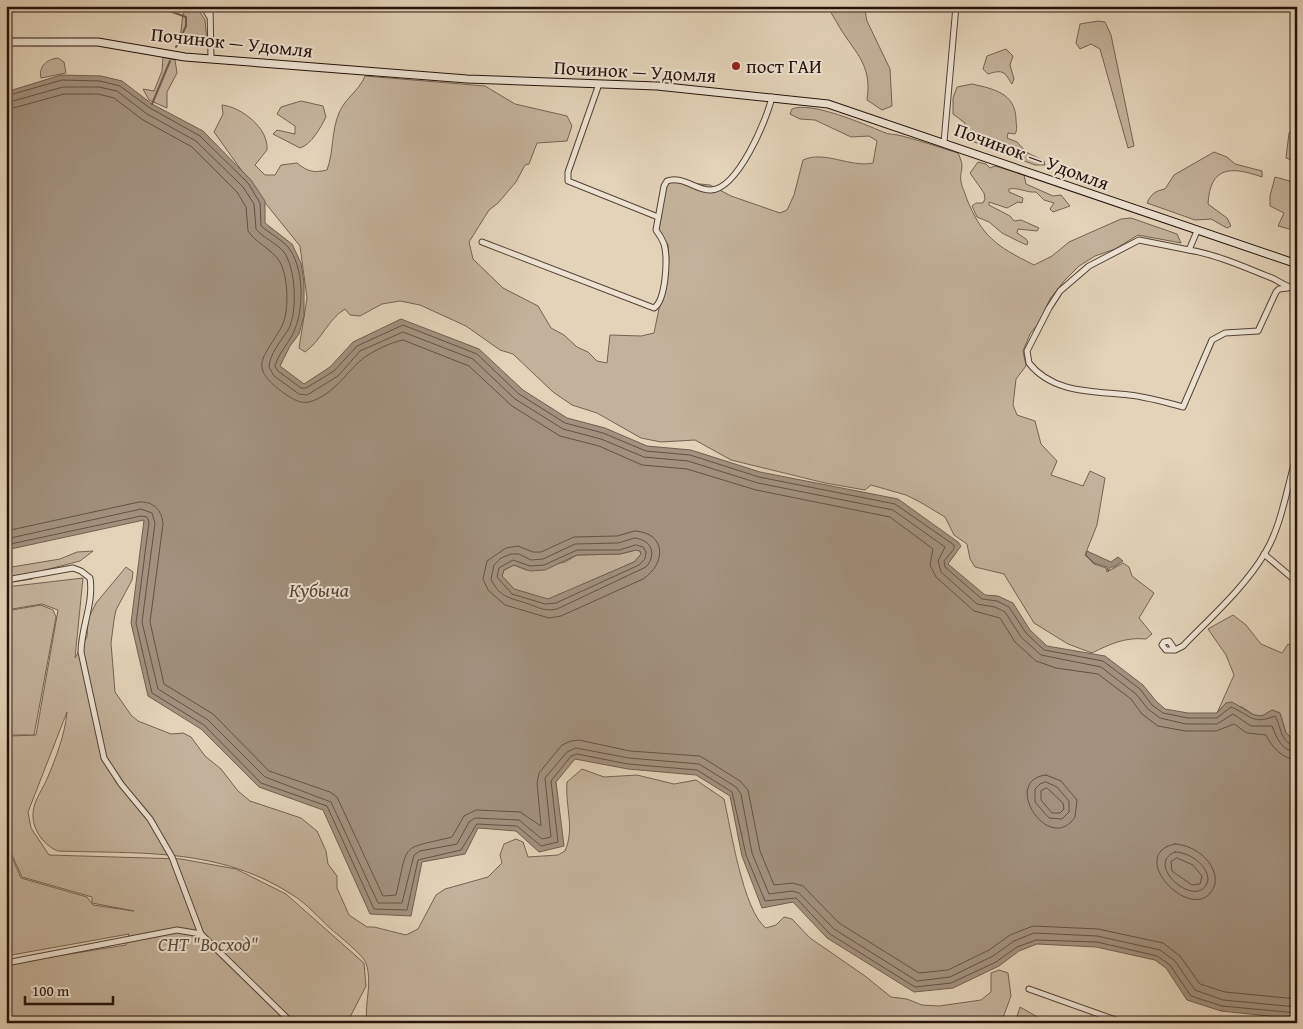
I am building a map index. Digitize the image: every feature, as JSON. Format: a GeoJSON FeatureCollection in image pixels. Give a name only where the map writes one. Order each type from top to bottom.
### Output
{"type":"FeatureCollection","features":[{"type":"Feature","properties":{"kind":"main road","name":"Починок — Удомля"},"geometry":{"type":"LineString","coordinates":[[6,42],[98,42],[185,57],[467,79],[657,86],[828,104],[1297,264]]}},
{"type":"Feature","properties":{"kind":"street"},"geometry":{"type":"LineString","coordinates":[[203,6],[209,16]]}},
{"type":"Feature","properties":{"kind":"street"},"geometry":{"type":"LineString","coordinates":[[210,6],[211,59]]}},
{"type":"Feature","properties":{"kind":"street"},"geometry":{"type":"LineString","coordinates":[[944,142],[956,6]]}},
{"type":"Feature","properties":{"kind":"street"},"geometry":{"type":"LineString","coordinates":[[600,84],[568,172],[568,181],[658,217]]}},
{"type":"Feature","properties":{"kind":"street"},"geometry":{"type":"LineString","coordinates":[[482,242],[654,308],[658,304],[662,290],[667,259],[663,241],[656,230],[667,181],[677,180],[710,190],[718,189],[727,183],[763,126],[772,97]]}},
{"type":"Feature","properties":{"kind":"street"},"geometry":{"type":"LineString","coordinates":[[1189,250],[1197,231]]}},
{"type":"Feature","properties":{"kind":"street"},"geometry":{"type":"LineString","coordinates":[[1288,288],[1275,280],[1221,258],[1139,240],[1089,266],[1060,292],[1049,308],[1027,351],[1028,363],[1045,378],[1072,389],[1130,395],[1183,407],[1212,340],[1225,333],[1258,331],[1276,292],[1279,289],[1297,289]]}},
{"type":"Feature","properties":{"kind":"street"},"geometry":{"type":"LineString","coordinates":[[1175,650],[1183,646],[1228,598],[1264,554],[1272,538],[1297,454]]}},
{"type":"Feature","properties":{"kind":"street"},"geometry":{"type":"LineString","coordinates":[[1264,554],[1297,582]]}},
{"type":"Feature","properties":{"kind":"street"},"geometry":{"type":"LineString","coordinates":[[6,580],[72,568],[81,571],[90,578],[91,592],[81,638],[80,652],[104,758],[121,784],[150,819],[172,857],[201,934],[292,1023]]}},
{"type":"Feature","properties":{"kind":"street"},"geometry":{"type":"LineString","coordinates":[[6,963],[177,930],[201,934]]}},
{"type":"Feature","properties":{"kind":"street"},"geometry":{"type":"LineString","coordinates":[[1029,989],[1124,1023]]}},
{"type":"Feature","properties":{"kind":"green space"},"geometry":{"type":"Polygon","coordinates":[[[196,6],[205,20],[207,42],[200,45],[180,39],[183,14],[187,8],[196,6]]]}},
{"type":"Feature","properties":{"kind":"green space"},"geometry":{"type":"Polygon","coordinates":[[[829,6],[864,6],[867,21],[890,69],[892,106],[882,110],[867,100],[868,87],[864,66],[833,16],[829,6]]]}},
{"type":"Feature","properties":{"kind":"green space"},"geometry":{"type":"Polygon","coordinates":[[[1098,21],[1105,22],[1111,35],[1134,146],[1128,148],[1100,49],[1091,44],[1080,49],[1076,43],[1080,24],[1098,21]]]}},
{"type":"Feature","properties":{"kind":"green space"},"geometry":{"type":"Polygon","coordinates":[[[1006,49],[1013,56],[1010,65],[1014,79],[1012,84],[1003,73],[988,74],[983,69],[987,56],[1006,49]]]}},
{"type":"Feature","properties":{"kind":"green space"},"geometry":{"type":"Polygon","coordinates":[[[163,57],[175,60],[177,73],[167,92],[167,108],[149,100],[143,89],[154,91],[162,71],[163,57]]]}},
{"type":"Feature","properties":{"kind":"green space"},"geometry":{"type":"Polygon","coordinates":[[[58,58],[64,62],[66,73],[41,78],[40,74],[44,64],[58,58]]]}},
{"type":"Feature","properties":{"kind":"green space"},"geometry":{"type":"Polygon","coordinates":[[[365,76],[485,86],[515,104],[567,116],[572,126],[567,141],[537,143],[529,164],[525,165],[516,182],[498,203],[489,210],[469,242],[473,259],[503,288],[538,306],[551,328],[564,335],[577,347],[588,352],[597,361],[607,363],[610,335],[641,336],[654,333],[669,260],[668,245],[656,226],[665,187],[670,181],[710,185],[731,196],[780,213],[787,210],[794,195],[803,160],[811,157],[820,157],[855,163],[873,163],[877,141],[869,136],[851,137],[815,120],[800,119],[790,114],[792,109],[801,107],[824,111],[851,119],[885,133],[900,135],[958,153],[962,163],[961,184],[978,222],[1000,246],[1034,265],[1052,256],[1069,242],[1121,219],[1131,218],[1177,234],[1181,243],[1138,235],[1115,249],[1095,256],[1079,266],[1064,281],[1050,299],[1040,321],[1030,334],[1023,351],[1026,366],[1016,379],[1013,405],[1017,415],[1035,421],[1041,444],[1057,461],[1051,475],[1083,486],[1090,471],[1105,478],[1097,525],[1085,555],[1094,564],[1106,568],[1107,572],[1123,563],[1129,567],[1132,576],[1154,593],[1139,618],[1152,634],[1146,639],[1131,639],[1118,642],[1092,653],[1068,644],[1034,623],[1004,574],[975,567],[970,559],[967,544],[954,535],[945,517],[920,502],[906,495],[871,485],[865,490],[825,483],[731,460],[695,440],[661,442],[641,438],[597,413],[572,405],[553,392],[513,354],[500,350],[466,326],[420,305],[400,301],[382,304],[360,316],[350,315],[345,309],[334,318],[311,347],[305,352],[299,348],[307,298],[300,246],[262,199],[214,132],[223,114],[222,105],[229,107],[245,114],[259,127],[263,134],[267,150],[255,165],[265,175],[275,175],[281,165],[297,163],[311,171],[327,170],[336,120],[345,103],[365,76]]]}},
{"type":"Feature","properties":{"kind":"green space"},"geometry":{"type":"Polygon","coordinates":[[[972,84],[995,90],[1012,103],[1015,110],[1017,128],[1015,134],[1008,133],[1007,138],[1017,142],[1026,152],[1044,161],[1045,165],[1035,165],[961,137],[965,123],[953,114],[953,98],[957,87],[972,84]]]}},
{"type":"Feature","properties":{"kind":"green space"},"geometry":{"type":"Polygon","coordinates":[[[301,101],[323,106],[326,117],[312,140],[300,148],[273,134],[277,130],[295,134],[295,126],[277,114],[281,107],[301,101]]]}},
{"type":"Feature","properties":{"kind":"green space"},"geometry":{"type":"Polygon","coordinates":[[[1297,126],[1297,162],[1286,158],[1289,133],[1297,126]]]}},
{"type":"Feature","properties":{"kind":"green space"},"geometry":{"type":"Polygon","coordinates":[[[1214,152],[1227,157],[1235,164],[1262,171],[1262,177],[1241,171],[1224,172],[1213,182],[1208,204],[1227,218],[1231,226],[1227,228],[1211,219],[1195,220],[1147,203],[1154,193],[1165,189],[1174,175],[1214,152]]]}},
{"type":"Feature","properties":{"kind":"green space"},"geometry":{"type":"Polygon","coordinates":[[[978,162],[986,164],[990,168],[995,166],[1024,175],[1026,184],[1053,196],[1061,195],[1070,206],[1053,212],[1050,209],[1054,203],[1044,200],[1036,192],[1019,189],[1009,189],[1009,192],[1023,198],[1022,203],[1018,202],[1007,208],[989,202],[989,205],[1010,216],[1014,221],[1021,220],[1039,228],[1037,231],[1018,229],[1017,233],[1028,242],[1027,245],[1020,242],[1002,233],[989,222],[977,217],[972,206],[976,203],[983,203],[985,199],[984,193],[970,173],[978,162]]]}},
{"type":"Feature","properties":{"kind":"green space"},"geometry":{"type":"Polygon","coordinates":[[[1275,177],[1297,183],[1297,231],[1278,226],[1284,213],[1270,206],[1270,196],[1275,177]]]}},
{"type":"Feature","properties":{"kind":"green space"},"geometry":{"type":"Polygon","coordinates":[[[636,550],[640,551],[641,556],[634,562],[548,600],[514,589],[502,576],[504,570],[514,565],[526,570],[565,562],[577,555],[620,554],[636,550]]]}},
{"type":"Feature","properties":{"kind":"green space"},"geometry":{"type":"Polygon","coordinates":[[[93,551],[80,561],[41,571],[32,579],[6,583],[6,568],[60,559],[77,552],[93,551]]]}},
{"type":"Feature","properties":{"kind":"green space","name":"СНТ \"Восход\""},"geometry":{"type":"Polygon","coordinates":[[[126,567],[133,572],[132,580],[116,610],[111,643],[115,692],[131,715],[138,721],[171,734],[183,733],[191,737],[205,756],[221,769],[238,791],[250,801],[301,818],[317,831],[326,851],[328,864],[337,876],[337,888],[349,915],[367,927],[406,935],[418,929],[436,895],[445,889],[488,877],[502,863],[500,855],[504,844],[516,839],[523,842],[528,857],[558,855],[565,851],[570,826],[567,782],[582,769],[604,777],[637,775],[674,784],[696,780],[724,799],[744,888],[758,919],[766,928],[776,925],[784,917],[792,919],[810,938],[865,976],[891,997],[907,999],[922,1005],[939,1006],[981,1000],[991,992],[991,973],[999,970],[1008,973],[1011,996],[1001,1023],[367,1023],[369,978],[364,960],[304,903],[266,880],[238,869],[180,856],[58,851],[42,839],[33,821],[34,807],[60,746],[67,712],[28,812],[31,828],[49,855],[181,859],[236,869],[286,894],[364,963],[366,986],[347,1023],[6,1023],[6,964],[126,945],[129,934],[6,956],[6,844],[21,878],[87,897],[93,905],[134,911],[92,903],[92,897],[22,877],[6,842],[6,746],[11,736],[36,735],[58,610],[42,604],[6,610],[6,587],[83,578],[75,658],[87,637],[88,619],[96,603],[126,567]]]}},
{"type":"Feature","properties":{"kind":"green space"},"geometry":{"type":"Polygon","coordinates":[[[41,605],[53,610],[56,617],[34,735],[10,735],[6,743],[6,611],[41,605]]]}},
{"type":"Feature","properties":{"kind":"green space"},"geometry":{"type":"Polygon","coordinates":[[[1233,615],[1246,625],[1261,644],[1282,653],[1288,644],[1297,648],[1297,743],[1286,733],[1280,713],[1272,710],[1262,716],[1254,715],[1242,707],[1226,703],[1217,713],[1234,675],[1226,655],[1208,629],[1233,615]]]}},
{"type":"Feature","properties":{"kind":"green space"},"geometry":{"type":"Polygon","coordinates":[[[1020,1007],[1048,1023],[1015,1023],[1020,1007]]]}},
{"type":"Feature","properties":{"kind":"water","name":"Кубыча"},"geometry":{"type":"Polygon","coordinates":[[[61,75],[101,76],[122,81],[152,104],[203,131],[251,180],[265,201],[265,223],[292,244],[301,263],[304,283],[304,316],[299,334],[290,346],[280,366],[304,384],[330,367],[353,342],[401,319],[479,349],[523,390],[567,418],[605,428],[647,446],[691,450],[760,472],[898,499],[958,542],[961,546],[948,564],[985,595],[998,596],[1013,603],[1030,630],[1047,646],[1105,656],[1143,685],[1165,709],[1188,713],[1217,713],[1226,703],[1232,702],[1254,715],[1262,716],[1272,710],[1280,713],[1286,733],[1297,743],[1297,1019],[1221,1011],[1187,1000],[1166,968],[1155,960],[1096,947],[1037,944],[1019,951],[999,966],[953,988],[914,992],[827,938],[793,902],[762,908],[742,856],[730,796],[696,775],[628,769],[575,759],[556,782],[564,846],[539,852],[516,831],[478,828],[465,854],[422,862],[411,916],[370,914],[323,810],[259,787],[201,729],[148,696],[131,623],[144,520],[6,550],[6,92],[61,75]],[[636,550],[620,554],[577,555],[545,570],[530,571],[514,565],[504,570],[502,576],[514,589],[548,599],[634,562],[641,554],[640,551],[636,550]]]}},
{"type":"Feature","properties":{"kind":"water"},"geometry":{"type":"Polygon","coordinates":[[[1087,551],[1111,562],[1118,557],[1123,561],[1111,567],[1108,571],[1107,567],[1094,563],[1086,555],[1087,551]]]}},
{"type":"Feature","properties":{"kind":"waterway"},"geometry":{"type":"LineString","coordinates":[[156,6],[186,17],[186,26],[176,47]]}},
{"type":"Feature","properties":{"kind":"waterway"},"geometry":{"type":"LineString","coordinates":[[152,104],[170,61]]}},
{"type":"Feature","properties":{"kind":"place","name":"пост ГАИ"},"geometry":{"type":"Point","coordinates":[736,66]}}]}
